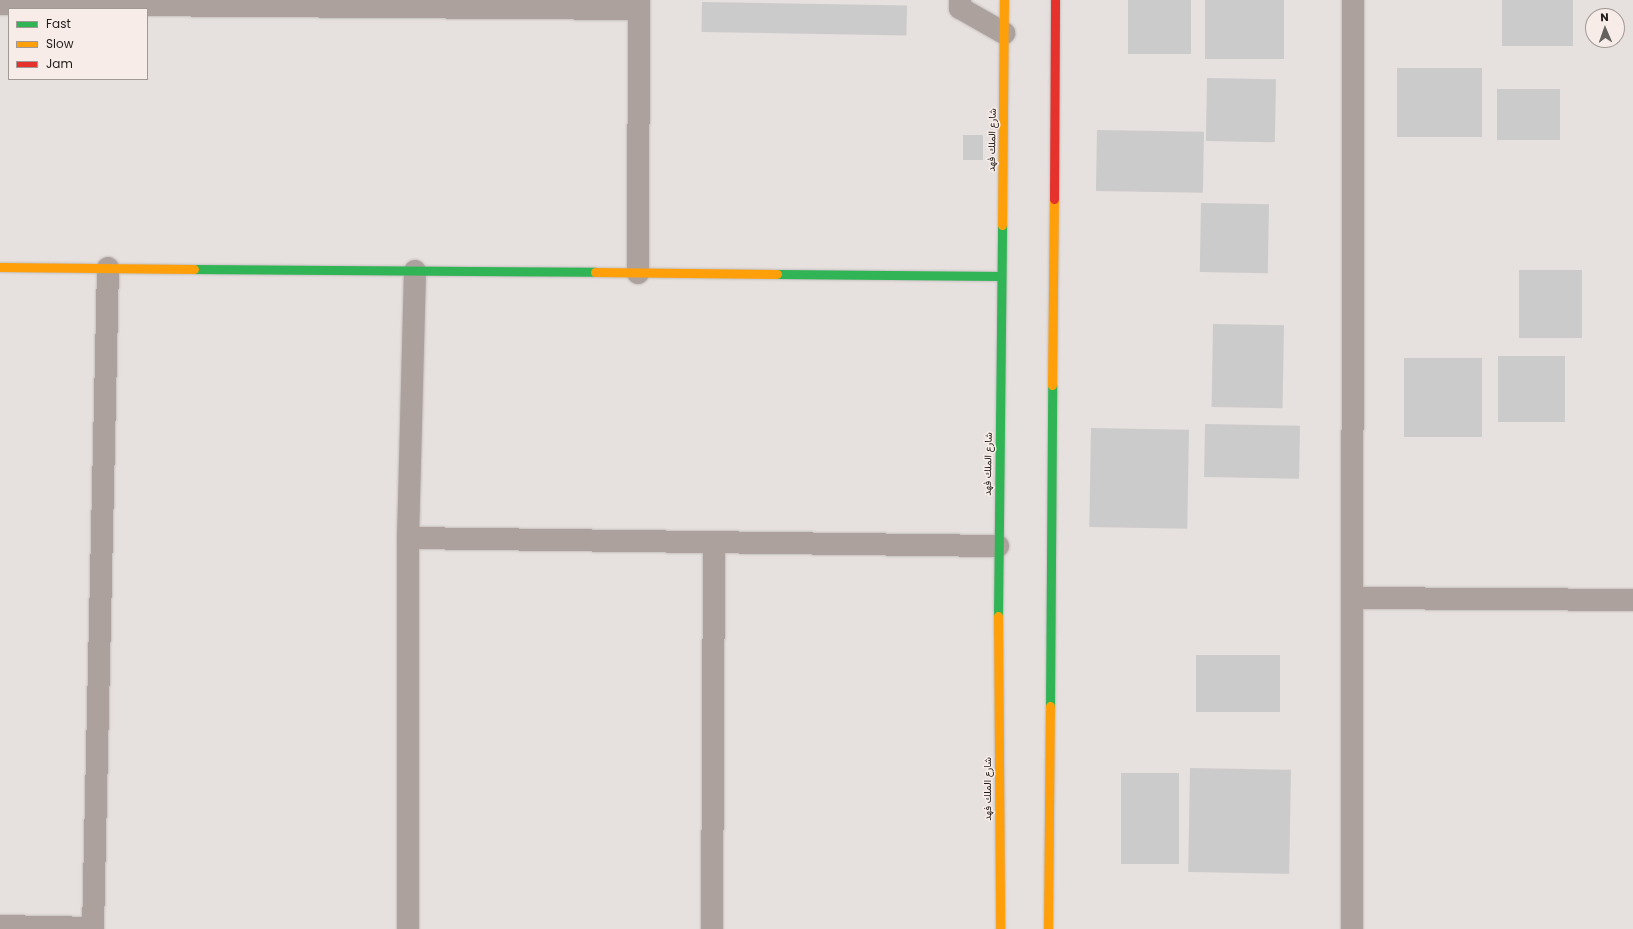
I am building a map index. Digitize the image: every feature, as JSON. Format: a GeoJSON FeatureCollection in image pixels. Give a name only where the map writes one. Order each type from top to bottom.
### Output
{"type":"FeatureCollection","features":[{"type":"Feature","properties":{"kind":"street"},"geometry":{"type":"LineString","coordinates":[[960,0],[960,8],[1004,33]]}},
{"type":"Feature","properties":{"kind":"street","name":"شارع الملك فهد"},"geometry":{"type":"LineString","coordinates":[[1000,929],[998,546],[1004,0]]}},
{"type":"Feature","properties":{"kind":"street"},"geometry":{"type":"LineString","coordinates":[[1048,929],[1055,0]]}},
{"type":"Feature","properties":{"kind":"street"},"geometry":{"type":"LineString","coordinates":[[1352,929],[1353,0]]}},
{"type":"Feature","properties":{"kind":"street"},"geometry":{"type":"LineString","coordinates":[[0,4],[639,4],[638,273]]}},
{"type":"Feature","properties":{"kind":"street"},"geometry":{"type":"LineString","coordinates":[[0,267],[1001,276]]}},
{"type":"Feature","properties":{"kind":"street"},"geometry":{"type":"LineString","coordinates":[[0,926],[93,928],[108,268]]}},
{"type":"Feature","properties":{"kind":"street"},"geometry":{"type":"LineString","coordinates":[[408,929],[408,538],[415,270]]}},
{"type":"Feature","properties":{"kind":"street"},"geometry":{"type":"LineString","coordinates":[[408,538],[998,546]]}},
{"type":"Feature","properties":{"kind":"street"},"geometry":{"type":"LineString","coordinates":[[712,929],[714,542]]}},
{"type":"Feature","properties":{"kind":"street"},"geometry":{"type":"LineString","coordinates":[[1353,598],[1633,600]]}},
{"type":"Feature","properties":{"kind":"building"},"geometry":{"type":"Polygon","coordinates":[[[1128,0],[1191,0],[1191,54],[1128,54],[1128,0]]]}},
{"type":"Feature","properties":{"kind":"building"},"geometry":{"type":"Polygon","coordinates":[[[1205,0],[1284,0],[1284,59],[1205,59],[1205,0]]]}},
{"type":"Feature","properties":{"kind":"building"},"geometry":{"type":"Polygon","coordinates":[[[1502,0],[1573,0],[1573,46],[1502,46],[1502,0]]]}},
{"type":"Feature","properties":{"kind":"building"},"geometry":{"type":"Polygon","coordinates":[[[702,2],[907,6],[906,36],[701,32],[702,2]]]}},
{"type":"Feature","properties":{"kind":"building"},"geometry":{"type":"Polygon","coordinates":[[[1397,68],[1482,68],[1482,137],[1397,137],[1397,68]]]}},
{"type":"Feature","properties":{"kind":"building"},"geometry":{"type":"Polygon","coordinates":[[[1207,78],[1276,79],[1275,142],[1206,141],[1207,78]]]}},
{"type":"Feature","properties":{"kind":"building"},"geometry":{"type":"Polygon","coordinates":[[[1497,89],[1560,89],[1560,140],[1497,140],[1497,89]]]}},
{"type":"Feature","properties":{"kind":"building"},"geometry":{"type":"Polygon","coordinates":[[[1097,130],[1204,132],[1203,193],[1096,191],[1097,130]]]}},
{"type":"Feature","properties":{"kind":"building"},"geometry":{"type":"Polygon","coordinates":[[[963,135],[983,135],[983,160],[963,160],[963,135]]]}},
{"type":"Feature","properties":{"kind":"building"},"geometry":{"type":"Polygon","coordinates":[[[1201,203],[1269,204],[1268,273],[1200,272],[1201,203]]]}},
{"type":"Feature","properties":{"kind":"building"},"geometry":{"type":"Polygon","coordinates":[[[1519,270],[1582,270],[1582,338],[1519,338],[1519,270]]]}},
{"type":"Feature","properties":{"kind":"building"},"geometry":{"type":"Polygon","coordinates":[[[1213,324],[1284,325],[1283,408],[1212,407],[1213,324]]]}},
{"type":"Feature","properties":{"kind":"building"},"geometry":{"type":"Polygon","coordinates":[[[1498,356],[1565,356],[1565,422],[1498,422],[1498,356]]]}},
{"type":"Feature","properties":{"kind":"building"},"geometry":{"type":"Polygon","coordinates":[[[1404,358],[1482,358],[1482,437],[1404,437],[1404,358]]]}},
{"type":"Feature","properties":{"kind":"building"},"geometry":{"type":"Polygon","coordinates":[[[1205,424],[1300,426],[1299,479],[1204,477],[1205,424]]]}},
{"type":"Feature","properties":{"kind":"building"},"geometry":{"type":"Polygon","coordinates":[[[1091,428],[1189,430],[1187,529],[1089,527],[1091,428]]]}},
{"type":"Feature","properties":{"kind":"building"},"geometry":{"type":"Polygon","coordinates":[[[1196,655],[1280,655],[1280,712],[1196,712],[1196,655]]]}},
{"type":"Feature","properties":{"kind":"building"},"geometry":{"type":"Polygon","coordinates":[[[1190,768],[1291,770],[1289,874],[1188,872],[1190,768]]]}},
{"type":"Feature","properties":{"kind":"building"},"geometry":{"type":"Polygon","coordinates":[[[1121,773],[1179,773],[1179,864],[1121,864],[1121,773]]]}},
{"type":"Feature","properties":{"kind":"traffic: fast"},"geometry":{"type":"LineString","coordinates":[[998,616],[1002,225]]}},
{"type":"Feature","properties":{"kind":"traffic: fast"},"geometry":{"type":"LineString","coordinates":[[194,269],[595,272]]}},
{"type":"Feature","properties":{"kind":"traffic: fast"},"geometry":{"type":"LineString","coordinates":[[777,274],[1001,276]]}},
{"type":"Feature","properties":{"kind":"traffic: fast"},"geometry":{"type":"LineString","coordinates":[[1050,706],[1052,385]]}},
{"type":"Feature","properties":{"kind":"traffic: slow"},"geometry":{"type":"LineString","coordinates":[[1002,225],[1004,0]]}},
{"type":"Feature","properties":{"kind":"traffic: slow"},"geometry":{"type":"LineString","coordinates":[[1052,385],[1054,199]]}},
{"type":"Feature","properties":{"kind":"traffic: slow"},"geometry":{"type":"LineString","coordinates":[[0,267],[194,269]]}},
{"type":"Feature","properties":{"kind":"traffic: slow"},"geometry":{"type":"LineString","coordinates":[[595,272],[777,274]]}},
{"type":"Feature","properties":{"kind":"traffic: slow"},"geometry":{"type":"LineString","coordinates":[[998,616],[1000,929]]}},
{"type":"Feature","properties":{"kind":"traffic: slow"},"geometry":{"type":"LineString","coordinates":[[1048,929],[1050,706]]}},
{"type":"Feature","properties":{"kind":"traffic: jam"},"geometry":{"type":"LineString","coordinates":[[1054,199],[1055,0]]}}]}
